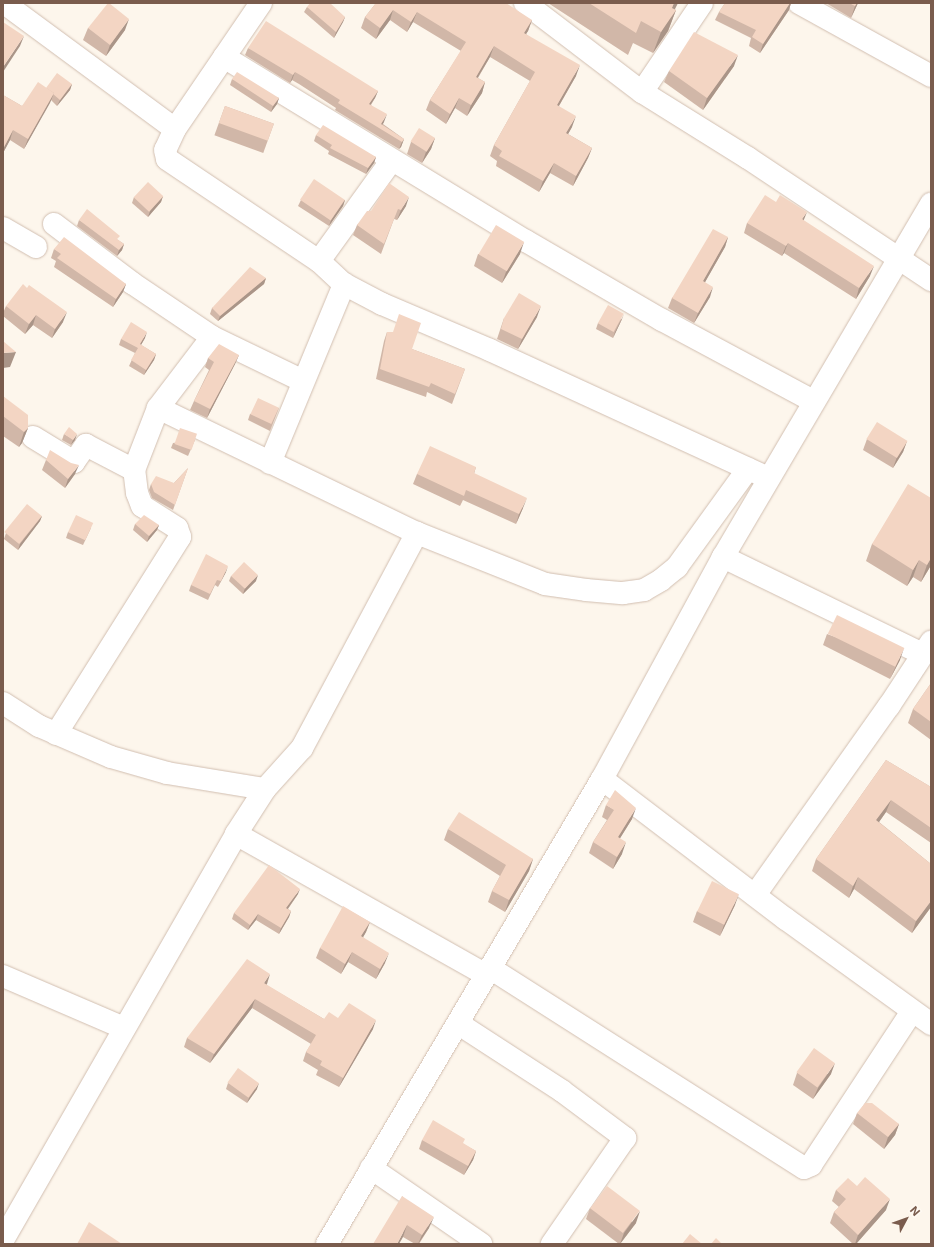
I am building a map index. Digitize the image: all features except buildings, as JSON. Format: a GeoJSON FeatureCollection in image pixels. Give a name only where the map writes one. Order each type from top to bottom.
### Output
{"type":"FeatureCollection","features":[{"type":"Feature","properties":{"kind":"street"},"geometry":{"type":"LineString","coordinates":[[4,3],[175,128]]}},
{"type":"Feature","properties":{"kind":"street"},"geometry":{"type":"LineString","coordinates":[[261,3],[175,128],[165,150],[167,159],[319,261],[344,284],[382,304],[490,350],[768,478]]}},
{"type":"Feature","properties":{"kind":"street"},"geometry":{"type":"LineString","coordinates":[[525,3],[642,92],[748,158],[931,280]]}},
{"type":"Feature","properties":{"kind":"street"},"geometry":{"type":"LineString","coordinates":[[642,92],[702,3]]}},
{"type":"Feature","properties":{"kind":"street"},"geometry":{"type":"LineString","coordinates":[[799,3],[931,76]]}},
{"type":"Feature","properties":{"kind":"street"},"geometry":{"type":"LineString","coordinates":[[224,56],[391,161],[662,320],[813,401]]}},
{"type":"Feature","properties":{"kind":"street"},"geometry":{"type":"LineString","coordinates":[[319,261],[391,161]]}},
{"type":"Feature","properties":{"kind":"street"},"geometry":{"type":"LineString","coordinates":[[328,1244],[371,1168],[459,1024],[602,779],[723,557],[768,478],[931,204]]}},
{"type":"Feature","properties":{"kind":"street"},"geometry":{"type":"LineString","coordinates":[[54,224],[132,283],[212,337],[302,381]]}},
{"type":"Feature","properties":{"kind":"street"},"geometry":{"type":"LineString","coordinates":[[3,228],[36,247]]}},
{"type":"Feature","properties":{"kind":"street"},"geometry":{"type":"LineString","coordinates":[[270,463],[302,381],[344,284]]}},
{"type":"Feature","properties":{"kind":"street"},"geometry":{"type":"LineString","coordinates":[[56,734],[180,537],[177,528],[142,506],[139,501],[134,470],[158,408],[212,337]]}},
{"type":"Feature","properties":{"kind":"street"},"geometry":{"type":"LineString","coordinates":[[158,408],[417,533],[545,584],[623,593],[644,590],[677,567],[748,469]]}},
{"type":"Feature","properties":{"kind":"street"},"geometry":{"type":"LineString","coordinates":[[33,437],[74,462],[86,446],[134,470]]}},
{"type":"Feature","properties":{"kind":"street"},"geometry":{"type":"LineString","coordinates":[[3,1240],[236,834],[265,789],[302,748],[417,533]]}},
{"type":"Feature","properties":{"kind":"street"},"geometry":{"type":"LineString","coordinates":[[723,557],[925,659],[755,895]]}},
{"type":"Feature","properties":{"kind":"street"},"geometry":{"type":"LineString","coordinates":[[3,702],[39,726],[111,757],[167,772],[265,789]]}},
{"type":"Feature","properties":{"kind":"street"},"geometry":{"type":"LineString","coordinates":[[602,779],[755,895],[931,1024]]}},
{"type":"Feature","properties":{"kind":"street"},"geometry":{"type":"LineString","coordinates":[[236,834],[488,972],[804,1168],[811,1165],[912,1011]]}},
{"type":"Feature","properties":{"kind":"street"},"geometry":{"type":"LineString","coordinates":[[3,976],[124,1028]]}},
{"type":"Feature","properties":{"kind":"street"},"geometry":{"type":"LineString","coordinates":[[459,1024],[562,1092],[625,1138],[552,1244]]}},
{"type":"Feature","properties":{"kind":"street"},"geometry":{"type":"LineString","coordinates":[[371,1168],[482,1244]]}}]}
